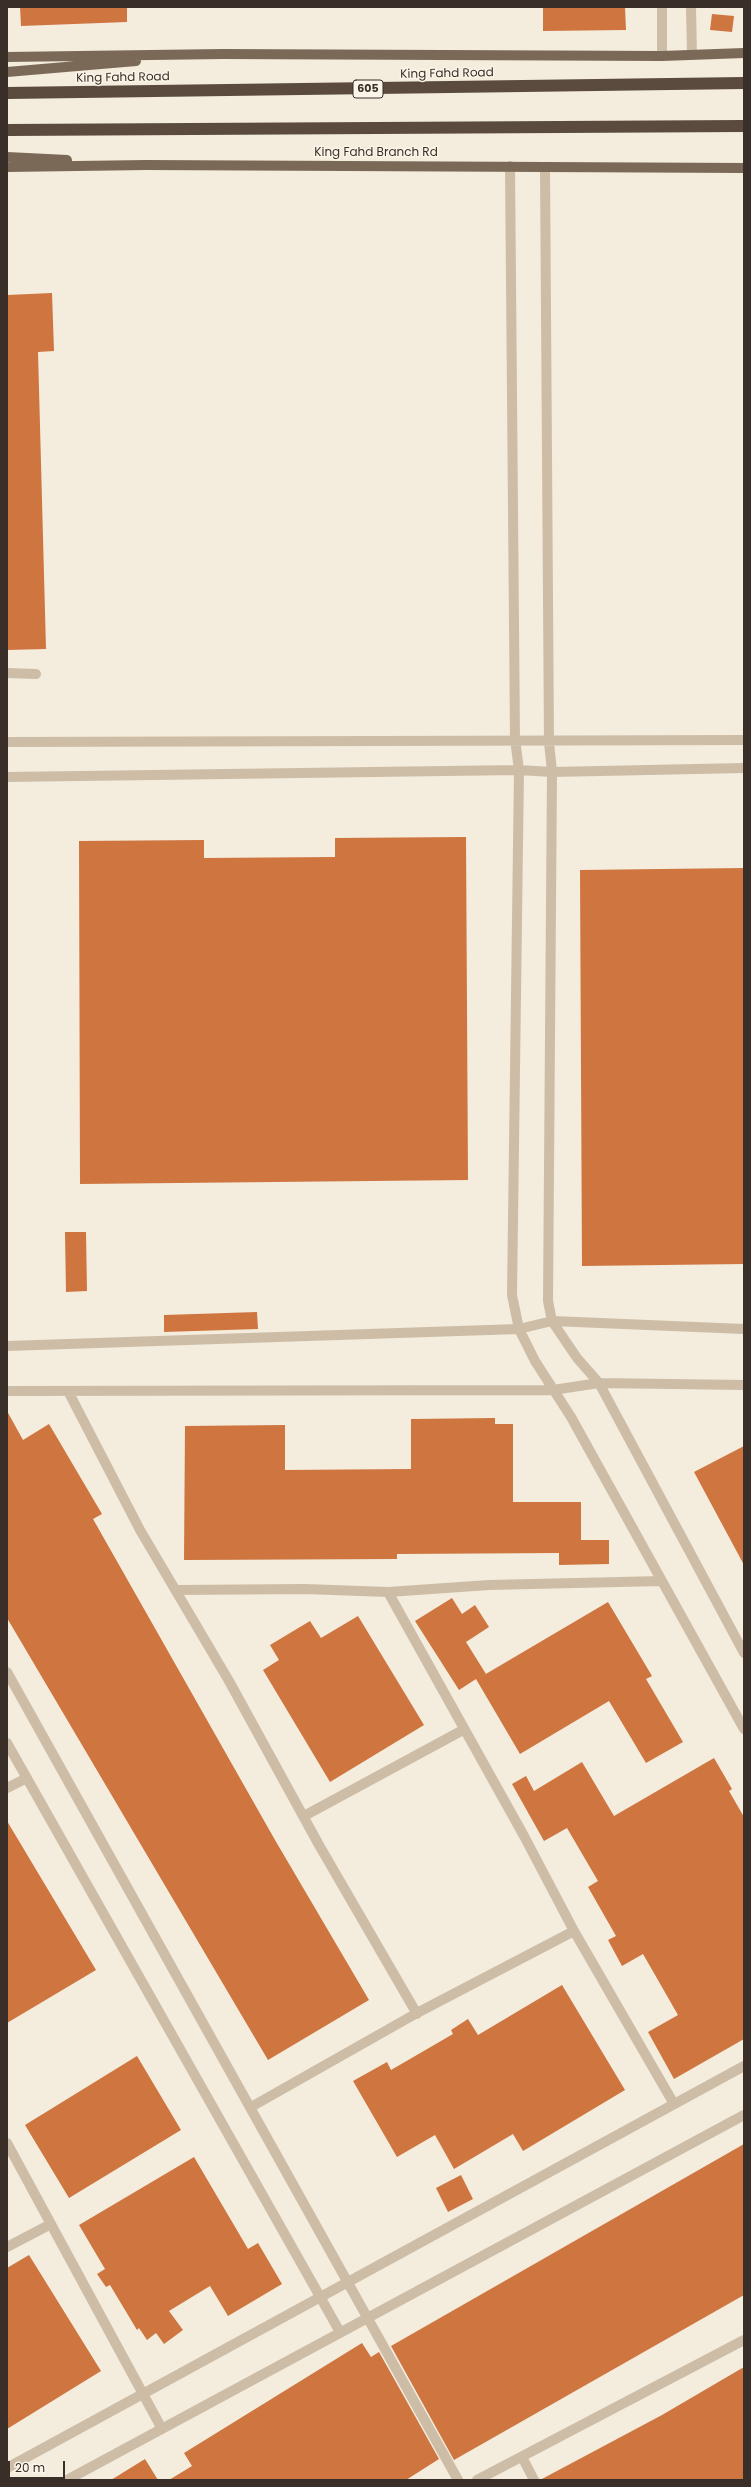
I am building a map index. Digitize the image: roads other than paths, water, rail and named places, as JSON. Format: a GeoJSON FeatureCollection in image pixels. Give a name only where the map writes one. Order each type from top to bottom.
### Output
{"type":"FeatureCollection","features":[{"type":"Feature","properties":{"kind":"highway","name":"King Fahd Road"},"geometry":{"type":"LineString","coordinates":[[7,93],[744,83]]}},
{"type":"Feature","properties":{"kind":"highway"},"geometry":{"type":"LineString","coordinates":[[7,130],[744,126]]}},
{"type":"Feature","properties":{"kind":"main road"},"geometry":{"type":"LineString","coordinates":[[7,57],[223,54],[662,56],[744,53]]}},
{"type":"Feature","properties":{"kind":"main road"},"geometry":{"type":"LineString","coordinates":[[7,72],[223,54]]}},
{"type":"Feature","properties":{"kind":"main road"},"geometry":{"type":"LineString","coordinates":[[7,157],[146,165]]}},
{"type":"Feature","properties":{"kind":"main road","name":"King Fahd Branch Rd"},"geometry":{"type":"LineString","coordinates":[[7,167],[146,165],[744,168]]}},
{"type":"Feature","properties":{"kind":"street"},"geometry":{"type":"LineString","coordinates":[[662,7],[662,56]]}},
{"type":"Feature","properties":{"kind":"street"},"geometry":{"type":"LineString","coordinates":[[691,7],[692,55]]}},
{"type":"Feature","properties":{"kind":"street"},"geometry":{"type":"LineString","coordinates":[[510,166],[515,739],[519,770],[512,1295],[519,1329],[535,1361],[571,1417],[744,1729]]}},
{"type":"Feature","properties":{"kind":"street"},"geometry":{"type":"LineString","coordinates":[[545,168],[549,742],[552,772],[548,1301],[552,1321],[577,1358],[599,1383],[744,1653]]}},
{"type":"Feature","properties":{"kind":"street"},"geometry":{"type":"LineString","coordinates":[[7,673],[36,674]]}},
{"type":"Feature","properties":{"kind":"street"},"geometry":{"type":"LineString","coordinates":[[7,742],[515,739],[549,742],[744,740]]}},
{"type":"Feature","properties":{"kind":"street"},"geometry":{"type":"LineString","coordinates":[[7,776],[519,770],[552,772],[744,768]]}},
{"type":"Feature","properties":{"kind":"street"},"geometry":{"type":"LineString","coordinates":[[7,1346],[519,1329],[552,1321],[744,1329]]}},
{"type":"Feature","properties":{"kind":"street"},"geometry":{"type":"LineString","coordinates":[[7,1391],[553,1390],[599,1383],[744,1385]]}},
{"type":"Feature","properties":{"kind":"street"},"geometry":{"type":"LineString","coordinates":[[68,1391],[140,1530],[176,1590],[417,2014]]}},
{"type":"Feature","properties":{"kind":"street"},"geometry":{"type":"LineString","coordinates":[[176,1590],[305,1588],[388,1592],[489,1585],[662,1581]]}},
{"type":"Feature","properties":{"kind":"street"},"geometry":{"type":"LineString","coordinates":[[388,1592],[463,1730],[524,1836],[574,1931],[674,2104]]}},
{"type":"Feature","properties":{"kind":"street"},"geometry":{"type":"LineString","coordinates":[[7,1672],[458,2480]]}},
{"type":"Feature","properties":{"kind":"street"},"geometry":{"type":"LineString","coordinates":[[304,1816],[463,1730]]}},
{"type":"Feature","properties":{"kind":"street"},"geometry":{"type":"LineString","coordinates":[[7,1743],[319,2298],[340,2332]]}},
{"type":"Feature","properties":{"kind":"street"},"geometry":{"type":"LineString","coordinates":[[7,1788],[27,1778]]}},
{"type":"Feature","properties":{"kind":"street"},"geometry":{"type":"LineString","coordinates":[[250,2107],[417,2014],[574,1931]]}},
{"type":"Feature","properties":{"kind":"street"},"geometry":{"type":"LineString","coordinates":[[7,2468],[144,2395],[744,2066]]}},
{"type":"Feature","properties":{"kind":"street"},"geometry":{"type":"LineString","coordinates":[[67,2480],[744,2115]]}},
{"type":"Feature","properties":{"kind":"street"},"geometry":{"type":"LineString","coordinates":[[7,2143],[162,2429]]}},
{"type":"Feature","properties":{"kind":"street"},"geometry":{"type":"LineString","coordinates":[[7,2247],[51,2224]]}},
{"type":"Feature","properties":{"kind":"street"},"geometry":{"type":"LineString","coordinates":[[478,2480],[744,2340]]}},
{"type":"Feature","properties":{"kind":"street"},"geometry":{"type":"LineString","coordinates":[[522,2456],[534,2480]]}}]}
